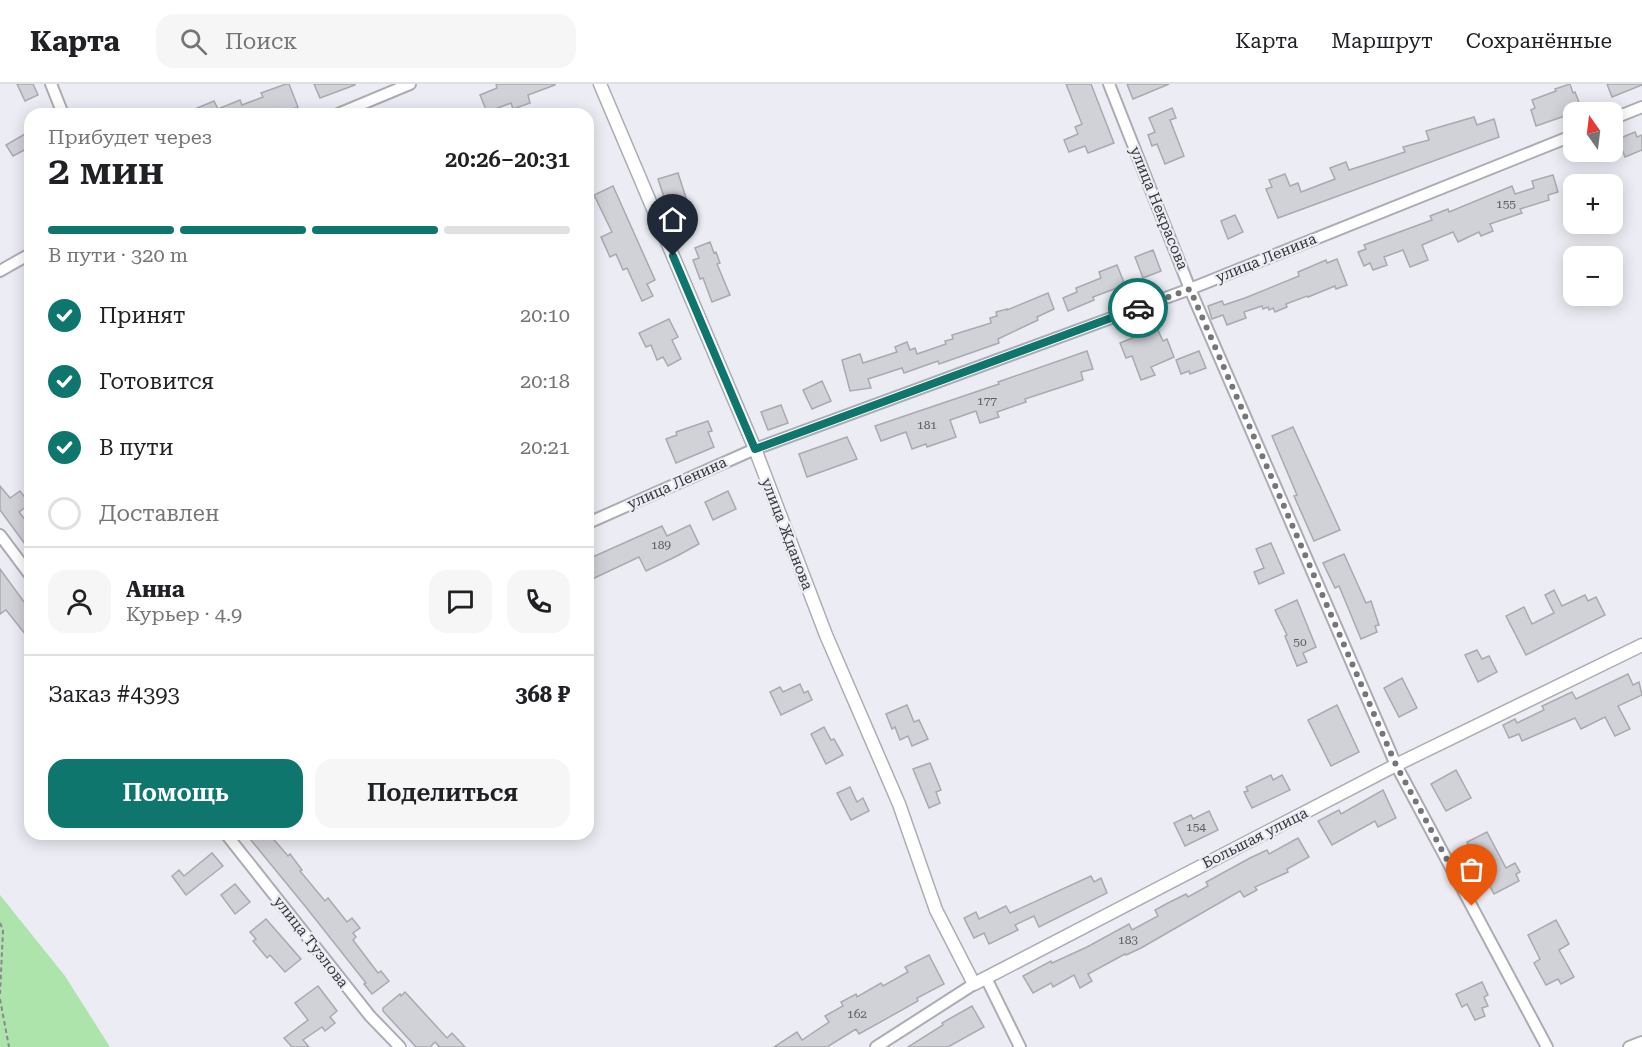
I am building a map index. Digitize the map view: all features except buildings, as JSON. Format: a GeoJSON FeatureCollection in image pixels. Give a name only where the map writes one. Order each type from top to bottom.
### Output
{"type":"FeatureCollection","features":[{"type":"Feature","properties":{"kind":"street"},"geometry":{"type":"LineString","coordinates":[[51,84],[61,108]]}},
{"type":"Feature","properties":{"kind":"street"},"geometry":{"type":"LineString","coordinates":[[352,108],[410,84]]}},
{"type":"Feature","properties":{"kind":"street","name":"улица Жданова"},"geometry":{"type":"LineString","coordinates":[[600,84],[755,449],[826,634],[899,804],[936,910],[974,984]]}},
{"type":"Feature","properties":{"kind":"street","name":"улица Некрасова"},"geometry":{"type":"LineString","coordinates":[[1109,84],[1190,289],[1396,765],[1547,1047]]}},
{"type":"Feature","properties":{"kind":"street"},"geometry":{"type":"LineString","coordinates":[[1623,115],[1642,107]]}},
{"type":"Feature","properties":{"kind":"street","name":"улица Ленина"},"geometry":{"type":"LineString","coordinates":[[594,520],[755,449],[1190,289],[1563,139]]}},
{"type":"Feature","properties":{"kind":"street"},"geometry":{"type":"LineString","coordinates":[[0,271],[24,257]]}},
{"type":"Feature","properties":{"kind":"street"},"geometry":{"type":"LineString","coordinates":[[0,535],[24,566]]}},
{"type":"Feature","properties":{"kind":"street","name":"Большая улица"},"geometry":{"type":"LineString","coordinates":[[876,1047],[974,984],[1396,765],[1642,645]]}},
{"type":"Feature","properties":{"kind":"street","name":"улица Тузлова"},"geometry":{"type":"LineString","coordinates":[[231,840],[370,1016],[400,1047]]}},
{"type":"Feature","properties":{"kind":"street"},"geometry":{"type":"LineString","coordinates":[[986,978],[1020,1047]]}},
{"type":"Feature","properties":{"kind":"street"},"geometry":{"type":"LineString","coordinates":[[1629,1047],[1642,1042]]}},
{"type":"Feature","properties":{"kind":"path"},"geometry":{"type":"LineString","coordinates":[[0,923],[3,930],[0,994]]}},
{"type":"Feature","properties":{"kind":"path"},"geometry":{"type":"LineString","coordinates":[[0,999],[9,1047]]}},
{"type":"Feature","properties":{"kind":"green space"},"geometry":{"type":"Polygon","coordinates":[[[0,895],[65,976],[110,1047],[0,1047],[0,895]]]}},
{"type":"Feature","properties":{"kind":"way so far"},"geometry":{"type":"LineString","coordinates":[[1138,308],[1190,289],[1396,765],[1472,906]]}},
{"type":"Feature","properties":{"kind":"route"},"geometry":{"type":"LineString","coordinates":[[673,256],[755,449],[1138,308]]}}]}
